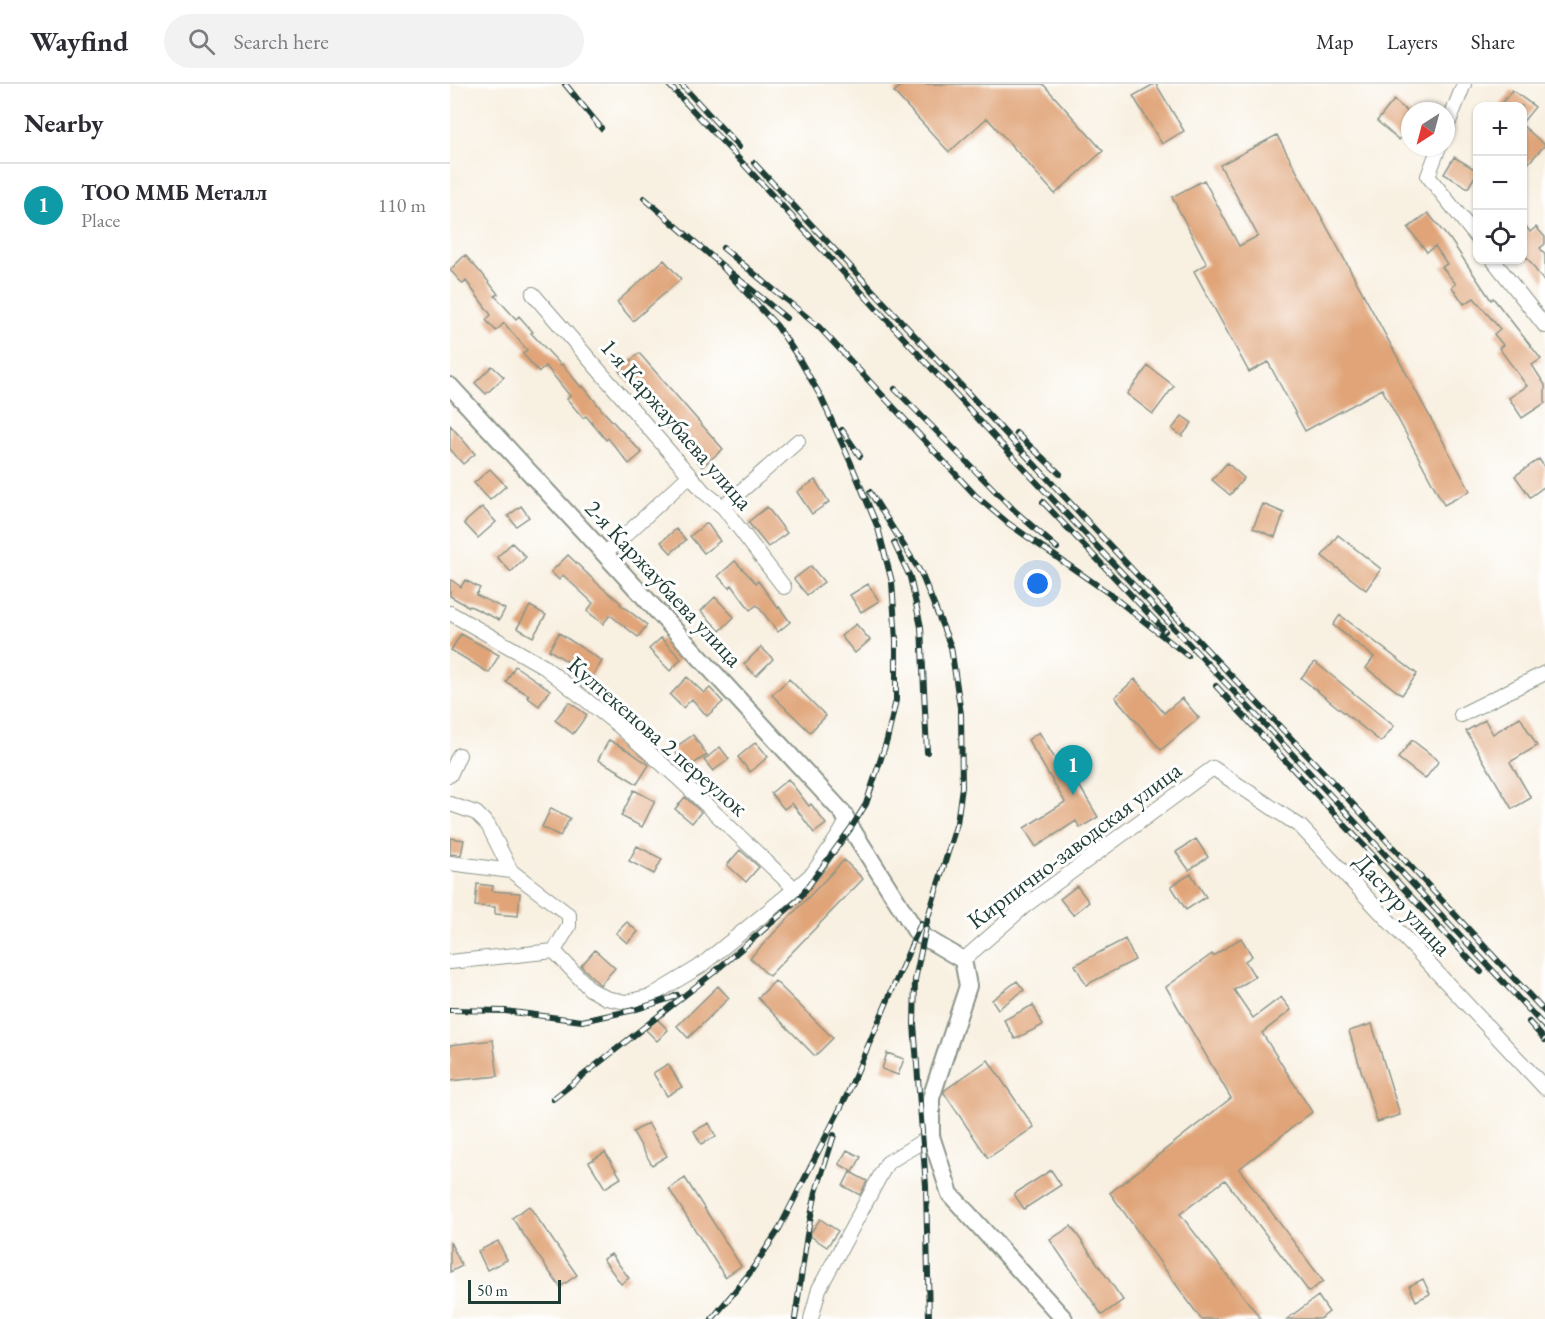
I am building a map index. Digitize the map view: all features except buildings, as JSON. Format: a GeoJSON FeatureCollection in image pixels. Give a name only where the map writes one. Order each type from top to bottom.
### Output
{"type":"FeatureCollection","features":[{"type":"Feature","properties":{"kind":"street"},"geometry":{"type":"LineString","coordinates":[[1455,106],[1464,84]]}},
{"type":"Feature","properties":{"kind":"street"},"geometry":{"type":"LineString","coordinates":[[1436,156],[1428,176],[1473,233]]}},
{"type":"Feature","properties":{"kind":"street"},"geometry":{"type":"LineString","coordinates":[[1496,264],[1545,326]]}},
{"type":"Feature","properties":{"kind":"street","name":"1-я Каржаубаева улица"},"geometry":{"type":"LineString","coordinates":[[533,294],[704,492],[723,507],[784,586]]}},
{"type":"Feature","properties":{"kind":"street","name":"2-я Каржаубаева улица"},"geometry":{"type":"LineString","coordinates":[[450,386],[845,817],[917,933],[963,960]]}},
{"type":"Feature","properties":{"kind":"street"},"geometry":{"type":"LineString","coordinates":[[723,507],[798,441]]}},
{"type":"Feature","properties":{"kind":"street"},"geometry":{"type":"LineString","coordinates":[[605,554],[690,475]]}},
{"type":"Feature","properties":{"kind":"street","name":"Култекенова 2 переулок"},"geometry":{"type":"LineString","coordinates":[[450,613],[543,666],[619,726],[678,778],[795,889]]}},
{"type":"Feature","properties":{"kind":"street"},"geometry":{"type":"LineString","coordinates":[[1461,715],[1545,673]]}},
{"type":"Feature","properties":{"kind":"street"},"geometry":{"type":"LineString","coordinates":[[450,774],[459,755]]}},
{"type":"Feature","properties":{"kind":"street","name":"Кирпично-заводская улица"},"geometry":{"type":"LineString","coordinates":[[963,960],[1026,905],[1214,768]]}},
{"type":"Feature","properties":{"kind":"street","name":"Дастур улица"},"geometry":{"type":"LineString","coordinates":[[1214,768],[1300,827],[1545,1088]]}},
{"type":"Feature","properties":{"kind":"street"},"geometry":{"type":"LineString","coordinates":[[450,804],[476,813],[488,825],[510,871],[569,915],[569,926],[554,951]]}},
{"type":"Feature","properties":{"kind":"street"},"geometry":{"type":"LineString","coordinates":[[554,951],[590,989],[606,998],[626,1002],[651,996],[699,967],[813,873],[838,836],[845,817]]}},
{"type":"Feature","properties":{"kind":"street"},"geometry":{"type":"LineString","coordinates":[[450,863],[510,871]]}},
{"type":"Feature","properties":{"kind":"street"},"geometry":{"type":"LineString","coordinates":[[450,962],[554,951]]}},
{"type":"Feature","properties":{"kind":"street"},"geometry":{"type":"LineString","coordinates":[[963,960],[968,986],[931,1098],[931,1136],[950,1194],[1064,1319]]}},
{"type":"Feature","properties":{"kind":"street"},"geometry":{"type":"LineString","coordinates":[[811,1319],[819,1289],[887,1163],[931,1136]]}},
{"type":"Feature","properties":{"kind":"railway"},"geometry":{"type":"LineString","coordinates":[[565,84],[601,128]]}},
{"type":"Feature","properties":{"kind":"railway"},"geometry":{"type":"LineString","coordinates":[[668,84],[1545,1027]]}},
{"type":"Feature","properties":{"kind":"railway"},"geometry":{"type":"LineString","coordinates":[[681,84],[739,147]]}},
{"type":"Feature","properties":{"kind":"railway"},"geometry":{"type":"LineString","coordinates":[[754,163],[1545,1012]]}},
{"type":"Feature","properties":{"kind":"railway"},"geometry":{"type":"LineString","coordinates":[[644,198],[718,262]]}},
{"type":"Feature","properties":{"kind":"railway"},"geometry":{"type":"LineString","coordinates":[[723,248],[819,327],[976,496],[1009,524],[1107,592],[1188,656]]}},
{"type":"Feature","properties":{"kind":"railway"},"geometry":{"type":"LineString","coordinates":[[553,1099],[713,973],[798,900],[866,804],[887,740],[896,700],[896,640],[892,582],[878,528],[821,397],[798,357],[777,326],[718,262],[786,318]]}},
{"type":"Feature","properties":{"kind":"railway"},"geometry":{"type":"LineString","coordinates":[[895,389],[1015,511],[1057,548]]}},
{"type":"Feature","properties":{"kind":"railway"},"geometry":{"type":"LineString","coordinates":[[842,430],[860,456]]}},
{"type":"Feature","properties":{"kind":"railway"},"geometry":{"type":"LineString","coordinates":[[1016,433],[1060,474]]}},
{"type":"Feature","properties":{"kind":"railway"},"geometry":{"type":"LineString","coordinates":[[870,492],[921,573],[951,647],[961,714],[962,787],[957,823],[928,917],[915,980],[914,1024],[926,1186],[929,1319]]}},
{"type":"Feature","properties":{"kind":"railway"},"geometry":{"type":"LineString","coordinates":[[1043,502],[1165,631]]}},
{"type":"Feature","properties":{"kind":"railway"},"geometry":{"type":"LineString","coordinates":[[894,543],[910,577],[921,627],[927,752]]}},
{"type":"Feature","properties":{"kind":"railway"},"geometry":{"type":"LineString","coordinates":[[1216,686],[1481,972]]}},
{"type":"Feature","properties":{"kind":"railway"},"geometry":{"type":"LineString","coordinates":[[712,1319],[749,1274],[778,1231],[847,1095],[921,923]]}},
{"type":"Feature","properties":{"kind":"railway"},"geometry":{"type":"LineString","coordinates":[[450,1010],[505,1011],[582,1021],[634,1010],[677,995]]}},
{"type":"Feature","properties":{"kind":"railway"},"geometry":{"type":"LineString","coordinates":[[1529,1022],[1545,1040]]}},
{"type":"Feature","properties":{"kind":"railway"},"geometry":{"type":"LineString","coordinates":[[795,1319],[807,1235],[816,1192],[834,1135]]}},
{"type":"Feature","properties":{"kind":"place","name":"ТОО ММБ Металл"},"geometry":{"type":"Point","coordinates":[1073,795]}}]}
